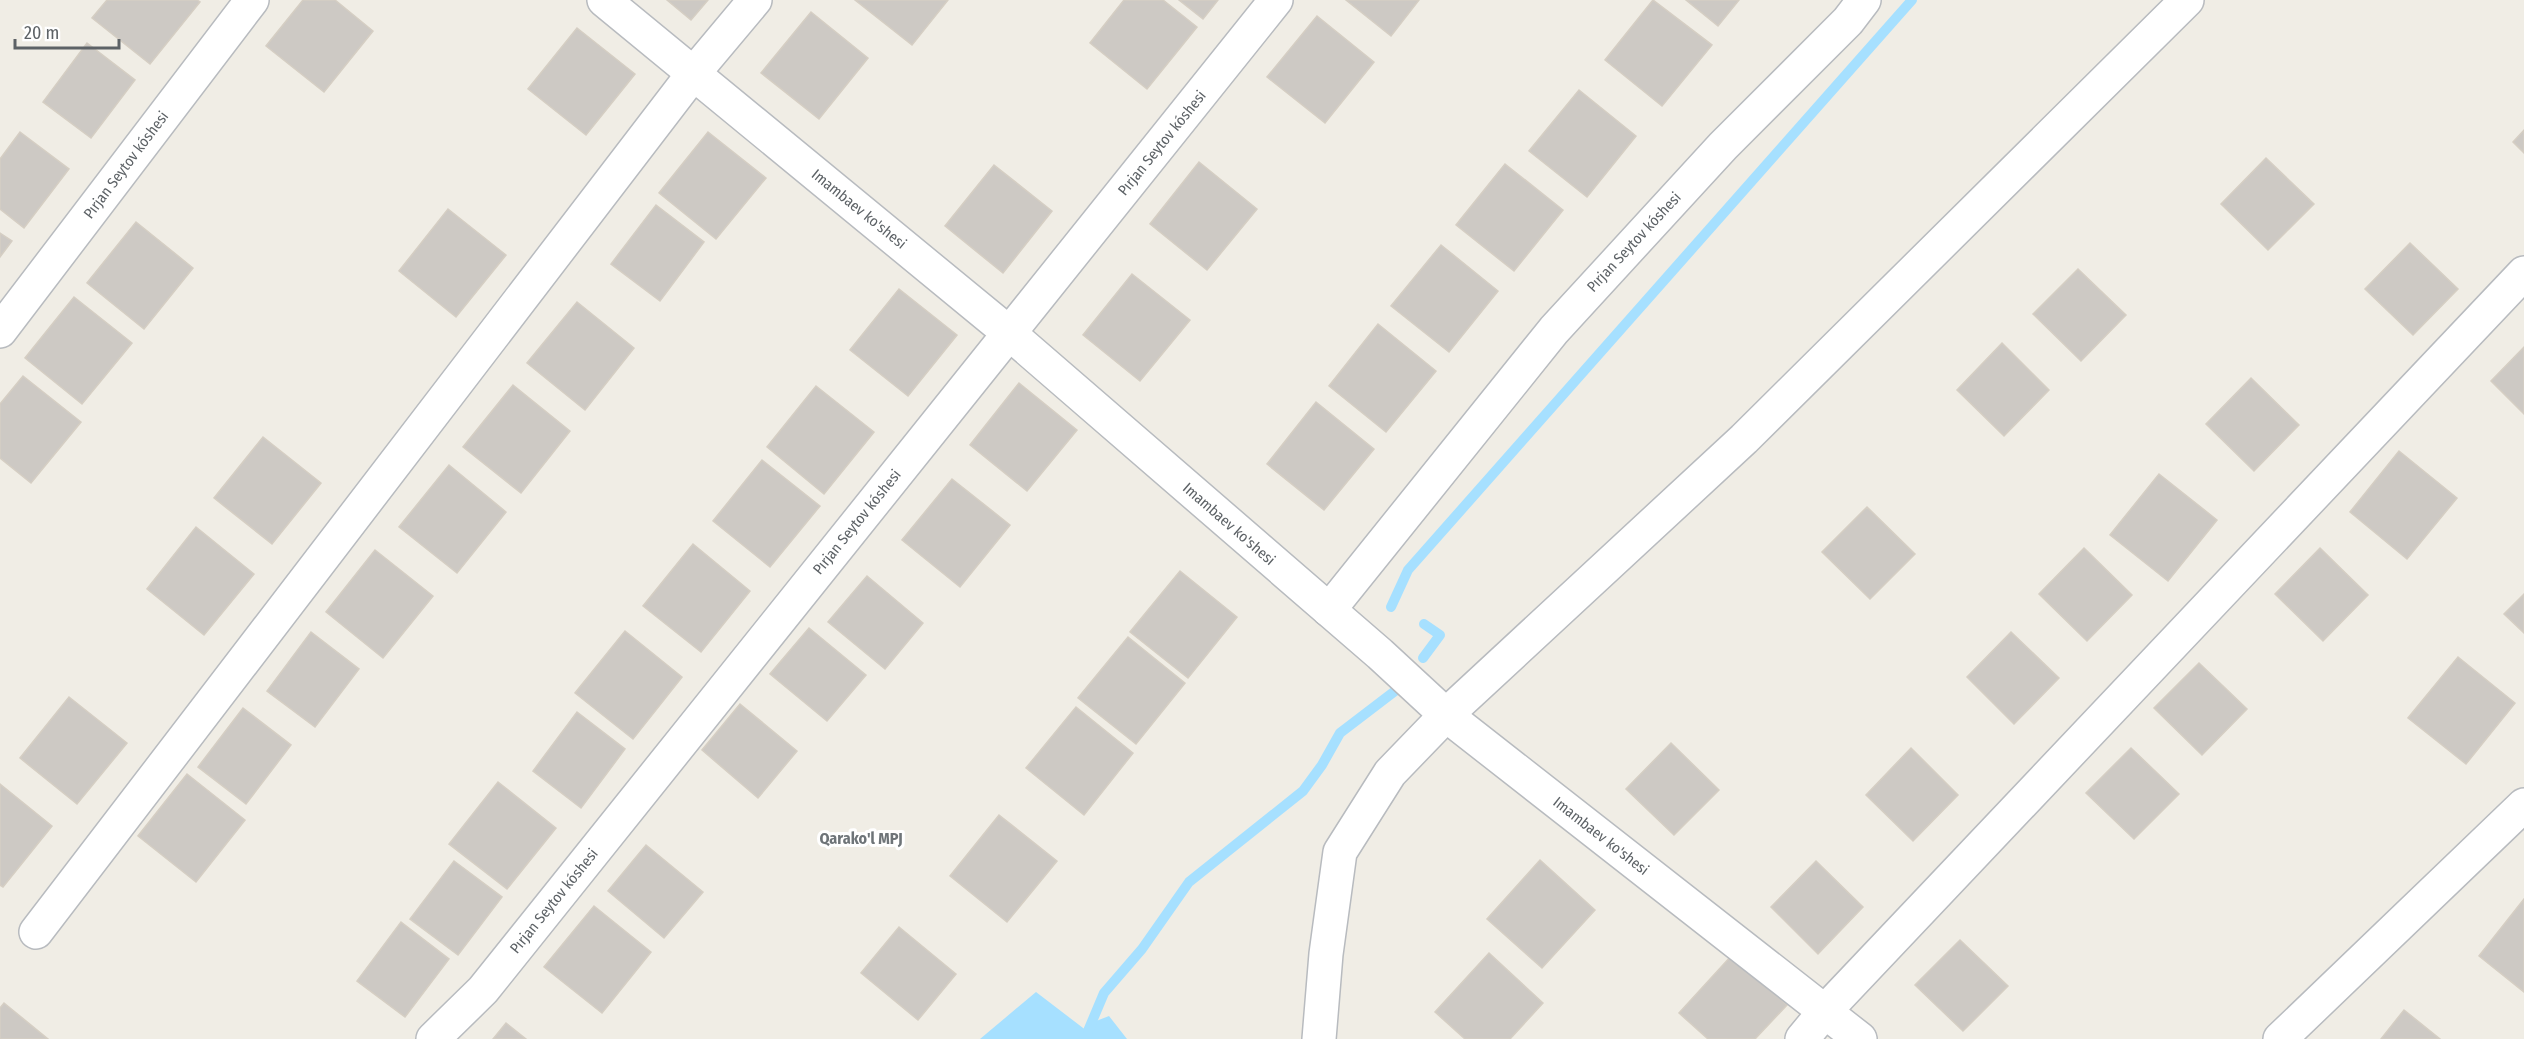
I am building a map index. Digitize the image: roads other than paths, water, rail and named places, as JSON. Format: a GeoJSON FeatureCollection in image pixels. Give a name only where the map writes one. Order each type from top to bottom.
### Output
{"type":"FeatureCollection","features":[{"type":"Feature","properties":{"kind":"street","name":"Pırjan Seytov kóshesi"},"geometry":{"type":"LineString","coordinates":[[0,331],[252,0]]}},
{"type":"Feature","properties":{"kind":"street","name":"Imambaev ko'shesi"},"geometry":{"type":"LineString","coordinates":[[604,0],[1009,333],[1380,654],[1446,716],[1826,1010],[1860,1039]]}},
{"type":"Feature","properties":{"kind":"street"},"geometry":{"type":"LineString","coordinates":[[36,932],[693,74],[754,0]]}},
{"type":"Feature","properties":{"kind":"street","name":"Pırjan Seytov kóshesi"},"geometry":{"type":"LineString","coordinates":[[433,1039],[483,990],[1276,0]]}},
{"type":"Feature","properties":{"kind":"street","name":"Pırjan Seytov kóshesi"},"geometry":{"type":"LineString","coordinates":[[1329,610],[1554,330],[1723,146],[1848,21],[1864,0]]}},
{"type":"Feature","properties":{"kind":"street"},"geometry":{"type":"LineString","coordinates":[[1319,1039],[1326,954],[1340,852],[1390,773],[1446,716],[1744,439],[2187,0]]}},
{"type":"Feature","properties":{"kind":"street"},"geometry":{"type":"LineString","coordinates":[[1802,1039],[1826,1010],[2524,273]]}},
{"type":"Feature","properties":{"kind":"street"},"geometry":{"type":"LineString","coordinates":[[2280,1039],[2524,805]]}},
{"type":"Feature","properties":{"kind":"water"},"geometry":{"type":"Polygon","coordinates":[[[1036,992],[1087,1031],[1091,1023],[1109,1016],[1127,1039],[980,1039],[1036,992]]]}},
{"type":"Feature","properties":{"kind":"waterway"},"geometry":{"type":"LineString","coordinates":[[1391,607],[1408,570],[1912,0]]}},
{"type":"Feature","properties":{"kind":"waterway"},"geometry":{"type":"LineString","coordinates":[[1423,658],[1440,635],[1424,624]]}},
{"type":"Feature","properties":{"kind":"waterway"},"geometry":{"type":"LineString","coordinates":[[1088,1031],[1104,993],[1142,949],[1189,882],[1303,791],[1322,765],[1340,733],[1395,691]]}},
{"type":"Feature","properties":{"kind":"district","name":"Qarako'l MPJ"},"geometry":{"type":"Point","coordinates":[861,838]}}]}
